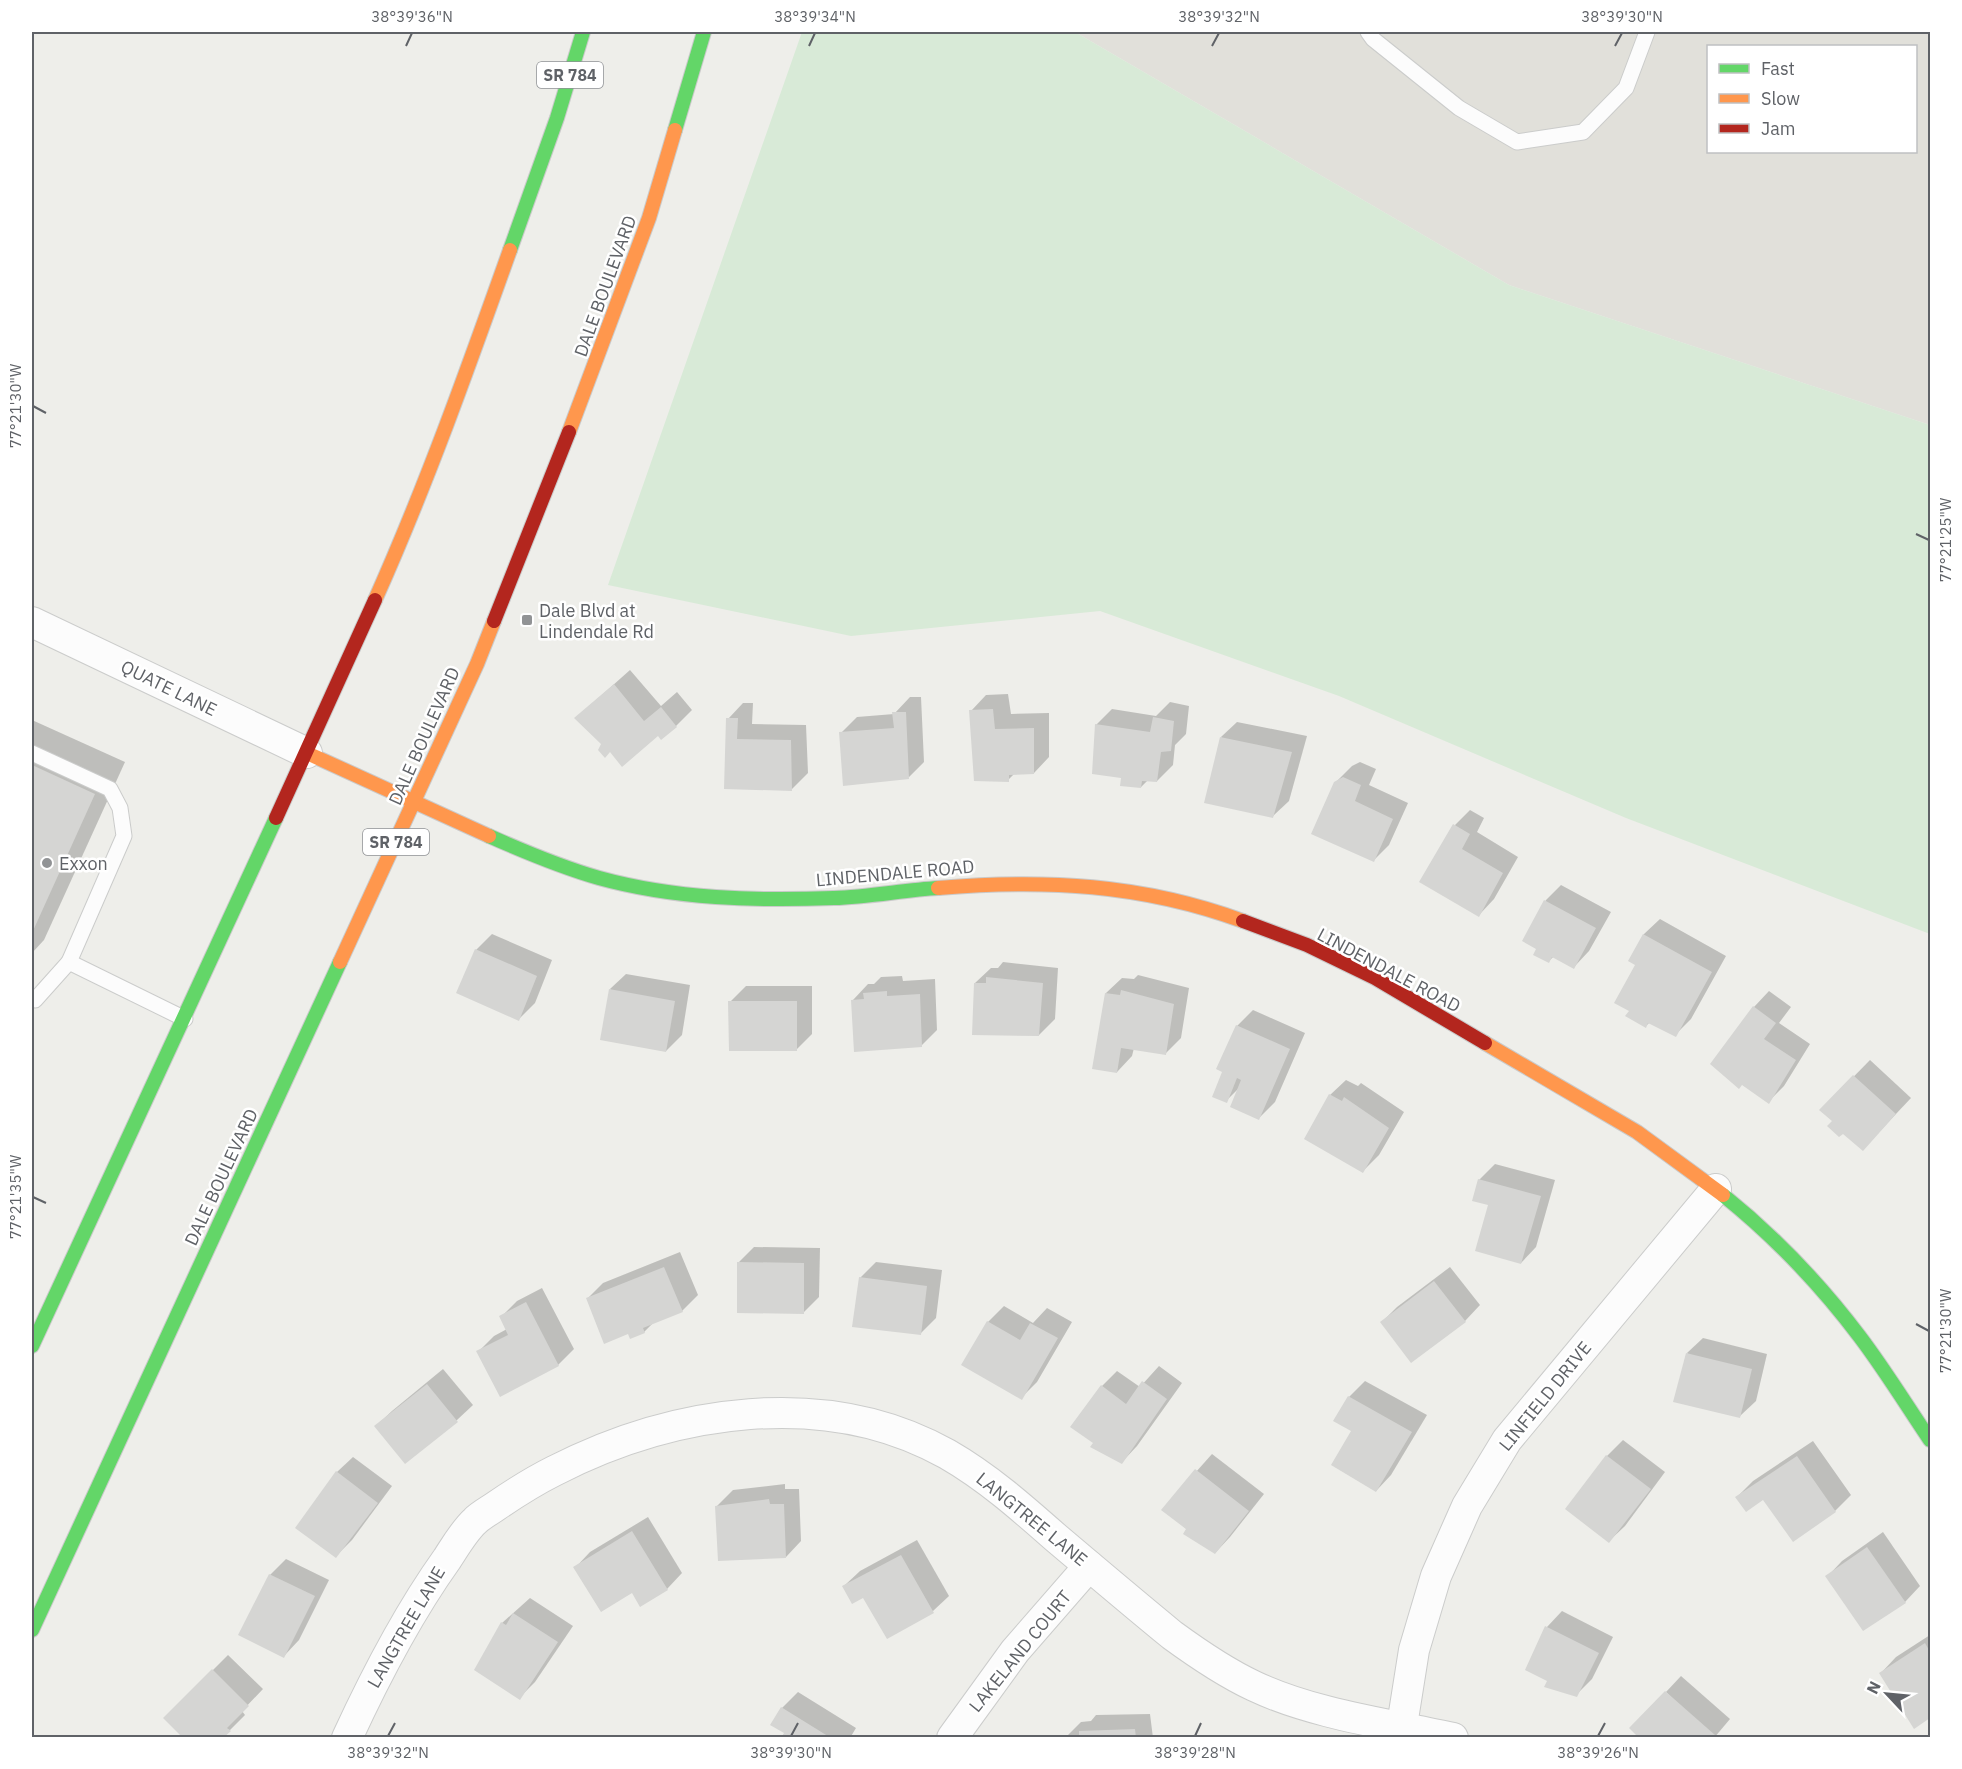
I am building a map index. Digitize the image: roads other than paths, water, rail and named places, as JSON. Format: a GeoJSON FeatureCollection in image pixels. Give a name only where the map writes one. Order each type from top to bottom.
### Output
{"type":"FeatureCollection","features":[{"type":"Feature","properties":{"kind":"main road","name":"SR 784"},"geometry":{"type":"LineString","coordinates":[[32,1346],[307,753],[402,539],[462,386],[557,118],[583,32]]}},
{"type":"Feature","properties":{"kind":"main road","name":"DALE BOULEVARD"},"geometry":{"type":"LineString","coordinates":[[32,1630],[477,664],[583,396],[649,218],[704,32]]}},
{"type":"Feature","properties":{"kind":"main road","name":"LINDENDALE ROAD"},"geometry":{"type":"LineString","coordinates":[[307,753],[531,855],[600,878],[671,892],[753,899],[837,898],[998,883],[1072,885],[1145,893],[1218,912],[1306,945],[1375,978],[1637,1132],[1716,1189],[1743,1211],[1806,1271],[1862,1338],[1930,1440]]}},
{"type":"Feature","properties":{"kind":"street","name":"QUATE LANE"},"geometry":{"type":"LineString","coordinates":[[32,622],[307,753]]}},
{"type":"Feature","properties":{"kind":"street","name":"LINFIELD DRIVE"},"geometry":{"type":"LineString","coordinates":[[1400,1732],[1417,1639],[1436,1576],[1467,1506],[1507,1440],[1716,1189]]}},
{"type":"Feature","properties":{"kind":"street","name":"LANGTREE LANE"},"geometry":{"type":"LineString","coordinates":[[347,1737],[378,1671],[422,1594],[474,1521],[530,1483],[589,1453],[653,1430],[706,1419],[773,1412],[820,1414],[875,1424],[947,1454],[994,1484],[1089,1566],[1201,1657],[1254,1686],[1311,1707],[1400,1732],[1453,1737]]}},
{"type":"Feature","properties":{"kind":"street","name":"LAKELAND COURT"},"geometry":{"type":"LineString","coordinates":[[952,1737],[1016,1651],[1089,1566]]}},
{"type":"Feature","properties":{"kind":"lane"},"geometry":{"type":"LineString","coordinates":[[1368,32],[1373,39],[1459,108],[1517,142],[1583,132],[1626,88],[1647,32]]}},
{"type":"Feature","properties":{"kind":"lane"},"geometry":{"type":"LineString","coordinates":[[32,753],[110,789],[120,808],[124,836],[69,962],[33,999]]}},
{"type":"Feature","properties":{"kind":"lane"},"geometry":{"type":"LineString","coordinates":[[69,962],[185,1018]]}},
{"type":"Feature","properties":{"kind":"place","name":"Dale Blvd at Lindendale Rd"},"geometry":{"type":"Point","coordinates":[527,620]}},
{"type":"Feature","properties":{"kind":"place","name":"Exxon"},"geometry":{"type":"Point","coordinates":[47,863]}}]}
